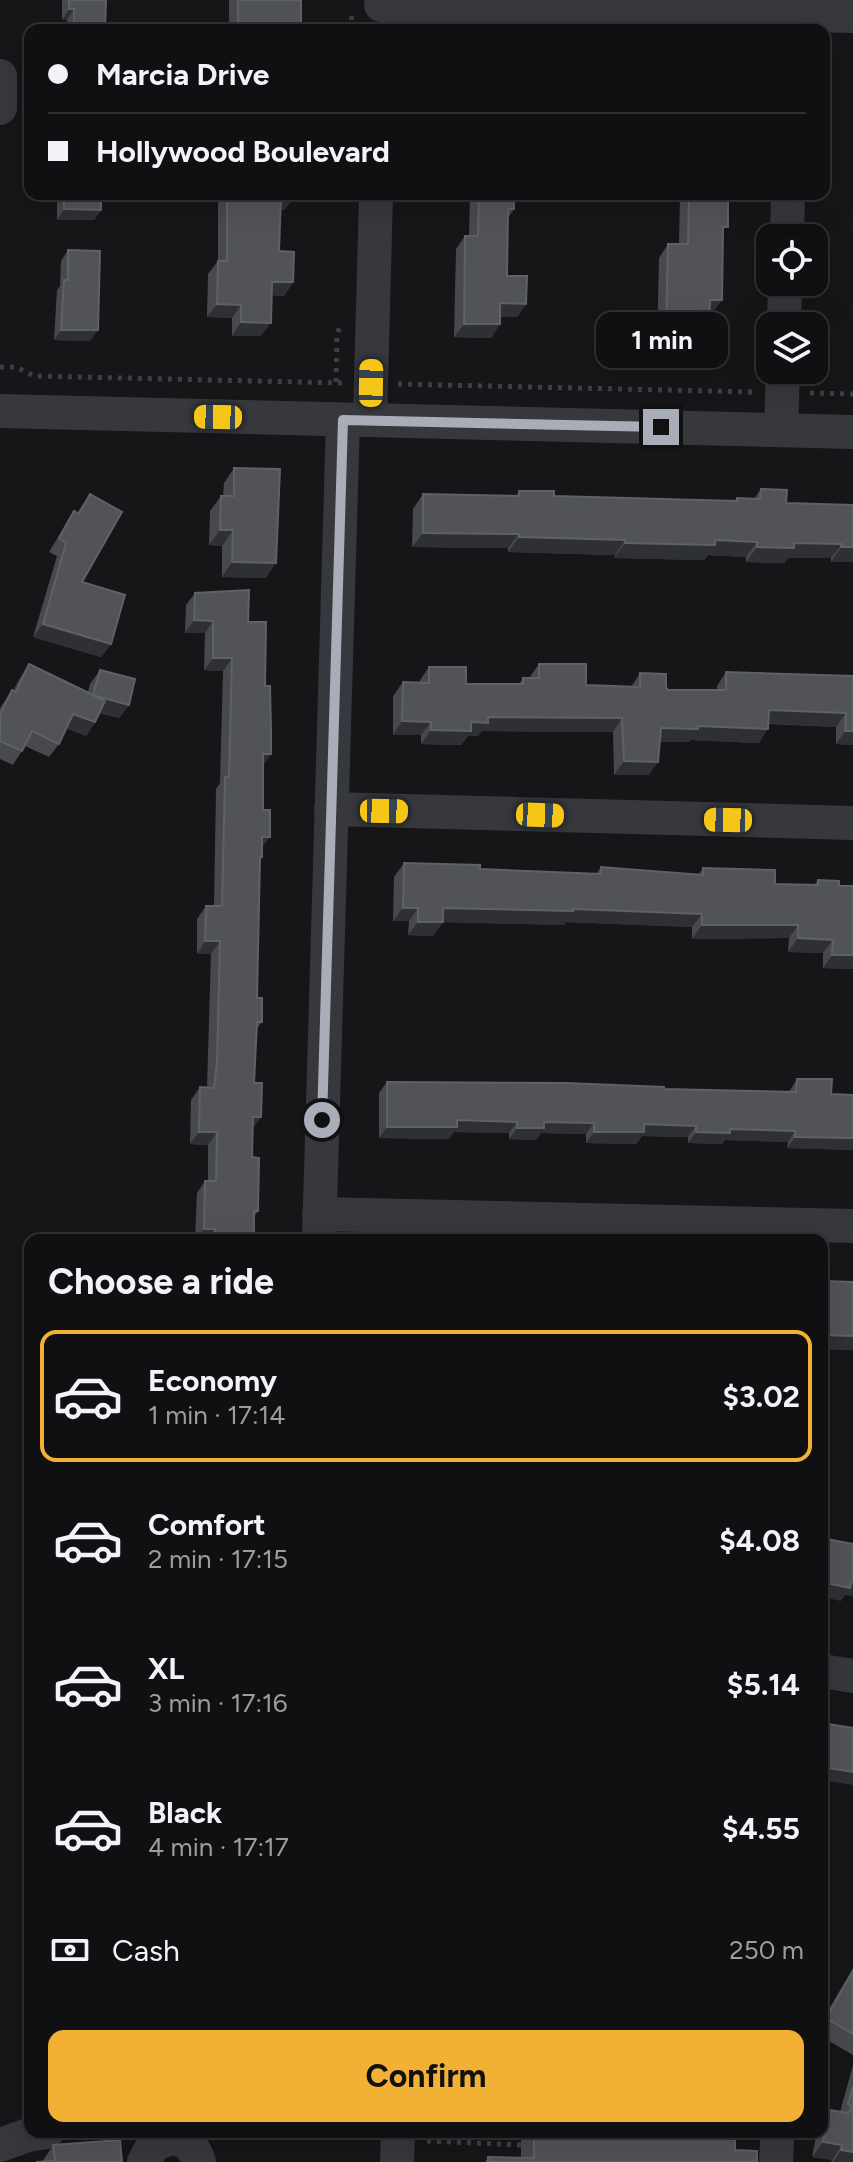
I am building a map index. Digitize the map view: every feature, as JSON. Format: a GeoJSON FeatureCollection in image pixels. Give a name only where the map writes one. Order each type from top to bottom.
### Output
{"type":"FeatureCollection","features":[{"type":"Feature","properties":{"kind":"street"},"geometry":{"type":"LineString","coordinates":[[381,12],[853,16]]}},
{"type":"Feature","properties":{"kind":"street"},"geometry":{"type":"LineString","coordinates":[[0,76],[0,108]]}},
{"type":"Feature","properties":{"kind":"street"},"geometry":{"type":"LineString","coordinates":[[376,200],[371,383],[356,420],[331,809],[319,1227],[853,1226]]}},
{"type":"Feature","properties":{"kind":"street"},"geometry":{"type":"LineString","coordinates":[[787,224],[788,200]]}},
{"type":"Feature","properties":{"kind":"street"},"geometry":{"type":"LineString","coordinates":[[781,430],[782,384]]}},
{"type":"Feature","properties":{"kind":"street"},"geometry":{"type":"LineString","coordinates":[[0,411],[853,432]]}},
{"type":"Feature","properties":{"kind":"street"},"geometry":{"type":"LineString","coordinates":[[331,809],[853,823]]}},
{"type":"Feature","properties":{"kind":"street"},"geometry":{"type":"LineString","coordinates":[[828,1672],[853,1676]]}},
{"type":"Feature","properties":{"kind":"street"},"geometry":{"type":"LineString","coordinates":[[0,2145],[24,2136]]}},
{"type":"Feature","properties":{"kind":"street"},"geometry":{"type":"LineString","coordinates":[[147,2146],[171,2138],[180,2139],[196,2151],[199,2162]]}},
{"type":"Feature","properties":{"kind":"path"},"geometry":{"type":"LineString","coordinates":[[0,367],[16,367],[34,376],[371,383],[756,381]]}},
{"type":"Feature","properties":{"kind":"path"},"geometry":{"type":"LineString","coordinates":[[798,384],[853,394]]}},
{"type":"Feature","properties":{"kind":"path"},"geometry":{"type":"LineString","coordinates":[[398,2144],[521,2145]]}},
{"type":"Feature","properties":{"kind":"building"},"geometry":{"type":"Polygon","coordinates":[[[69,0],[106,0],[105,24],[74,24],[74,9],[69,9],[69,0]]]}},
{"type":"Feature","properties":{"kind":"building"},"geometry":{"type":"Polygon","coordinates":[[[238,0],[301,0],[301,24],[238,24],[238,0]]]}},
{"type":"Feature","properties":{"kind":"building"},"geometry":{"type":"Polygon","coordinates":[[[64,200],[101,200],[101,210],[64,209],[64,200]]]}},
{"type":"Feature","properties":{"kind":"building"},"geometry":{"type":"Polygon","coordinates":[[[227,200],[281,200],[279,251],[294,252],[293,282],[272,282],[271,323],[241,322],[241,305],[217,304],[218,261],[227,261],[227,200]]]}},
{"type":"Feature","properties":{"kind":"building"},"geometry":{"type":"Polygon","coordinates":[[[479,200],[514,200],[514,209],[508,209],[507,276],[527,276],[526,304],[500,303],[500,324],[464,324],[465,236],[478,236],[479,200]]]}},
{"type":"Feature","properties":{"kind":"building"},"geometry":{"type":"Polygon","coordinates":[[[689,200],[728,200],[728,227],[723,227],[722,300],[710,300],[709,332],[666,331],[668,244],[688,244],[689,200]]]}},
{"type":"Feature","properties":{"kind":"building"},"geometry":{"type":"Polygon","coordinates":[[[68,250],[100,251],[98,330],[61,330],[64,280],[68,280],[68,250]]]}},
{"type":"Feature","properties":{"kind":"building"},"geometry":{"type":"Polygon","coordinates":[[[234,468],[280,469],[276,563],[232,562],[233,530],[220,530],[221,496],[234,496],[234,468]]]}},
{"type":"Feature","properties":{"kind":"building"},"geometry":{"type":"Polygon","coordinates":[[[761,489],[787,490],[786,503],[853,505],[853,547],[794,543],[794,548],[757,547],[757,542],[715,540],[715,545],[625,543],[625,540],[519,537],[519,534],[423,533],[423,494],[519,496],[519,491],[554,491],[554,496],[737,501],[737,498],[760,499],[761,489]]]}},
{"type":"Feature","properties":{"kind":"building"},"geometry":{"type":"Polygon","coordinates":[[[90,494],[122,512],[82,582],[125,595],[111,644],[43,624],[66,543],[59,538],[74,511],[79,514],[90,494]]]}},
{"type":"Feature","properties":{"kind":"building"},"geometry":{"type":"Polygon","coordinates":[[[249,590],[248,622],[266,622],[265,686],[270,686],[271,754],[263,754],[263,810],[270,810],[270,837],[262,837],[260,857],[257,998],[262,998],[262,1022],[257,1022],[254,1083],[262,1083],[261,1117],[253,1117],[252,1157],[259,1158],[258,1211],[254,1211],[254,1234],[215,1234],[215,1229],[204,1229],[205,1181],[216,1181],[217,1132],[199,1132],[200,1087],[214,1088],[220,941],[205,941],[206,906],[222,906],[232,658],[213,658],[213,621],[194,620],[195,593],[249,590]]]}},
{"type":"Feature","properties":{"kind":"building"},"geometry":{"type":"Polygon","coordinates":[[[29,664],[105,701],[95,722],[73,714],[59,744],[32,731],[22,751],[0,741],[0,715],[12,690],[16,692],[29,664]]]}},
{"type":"Feature","properties":{"kind":"building"},"geometry":{"type":"Polygon","coordinates":[[[539,664],[586,664],[586,685],[640,687],[640,673],[666,674],[668,690],[726,690],[726,672],[853,676],[853,731],[845,731],[846,713],[769,710],[768,729],[661,728],[658,762],[624,761],[622,718],[488,717],[488,723],[471,722],[471,731],[431,730],[431,722],[402,721],[403,682],[429,683],[429,667],[466,667],[466,684],[523,684],[523,678],[539,678],[539,664]]]}},
{"type":"Feature","properties":{"kind":"building"},"geometry":{"type":"Polygon","coordinates":[[[100,670],[135,679],[129,705],[93,695],[100,670]]]}},
{"type":"Feature","properties":{"kind":"building"},"geometry":{"type":"Polygon","coordinates":[[[404,863],[601,874],[601,867],[703,875],[703,868],[775,870],[775,884],[818,885],[818,880],[839,881],[839,886],[853,886],[853,955],[832,955],[833,940],[798,938],[798,925],[702,925],[702,914],[443,908],[443,922],[418,922],[418,908],[403,908],[404,863]]]}},
{"type":"Feature","properties":{"kind":"building"},"geometry":{"type":"Polygon","coordinates":[[[797,1079],[832,1079],[831,1094],[853,1095],[853,1138],[795,1137],[795,1131],[730,1129],[730,1133],[696,1132],[696,1126],[644,1124],[644,1132],[594,1132],[594,1123],[544,1122],[544,1128],[517,1128],[517,1122],[457,1120],[457,1127],[387,1127],[387,1082],[566,1083],[796,1092],[797,1079]]]}},
{"type":"Feature","properties":{"kind":"building"},"geometry":{"type":"Polygon","coordinates":[[[828,1281],[853,1282],[853,1336],[828,1335],[828,1281]]]}},
{"type":"Feature","properties":{"kind":"building"},"geometry":{"type":"Polygon","coordinates":[[[828,1539],[853,1544],[853,1581],[850,1588],[828,1583],[828,1539]]]}},
{"type":"Feature","properties":{"kind":"building"},"geometry":{"type":"Polygon","coordinates":[[[828,1724],[853,1728],[853,1772],[828,1768],[828,1724]]]}},
{"type":"Feature","properties":{"kind":"building"},"geometry":{"type":"Polygon","coordinates":[[[853,1971],[853,2034],[828,2019],[853,1971]]]}},
{"type":"Feature","properties":{"kind":"building"},"geometry":{"type":"Polygon","coordinates":[[[853,2087],[853,2152],[841,2150],[842,2145],[823,2142],[824,2138],[828,2138],[829,2110],[848,2113],[851,2105],[848,2104],[853,2087]]]}},
{"type":"Feature","properties":{"kind":"building"},"geometry":{"type":"Polygon","coordinates":[[[534,2138],[735,2138],[735,2150],[757,2151],[757,2162],[488,2162],[488,2157],[534,2158],[534,2138]]]}},
{"type":"Feature","properties":{"kind":"building"},"geometry":{"type":"Polygon","coordinates":[[[120,2140],[122,2162],[36,2162],[55,2161],[53,2145],[120,2140]]]}},
{"type":"Feature","properties":{"kind":"route"},"geometry":{"type":"LineString","coordinates":[[322,1120],[343,420],[661,427]]}}]}
